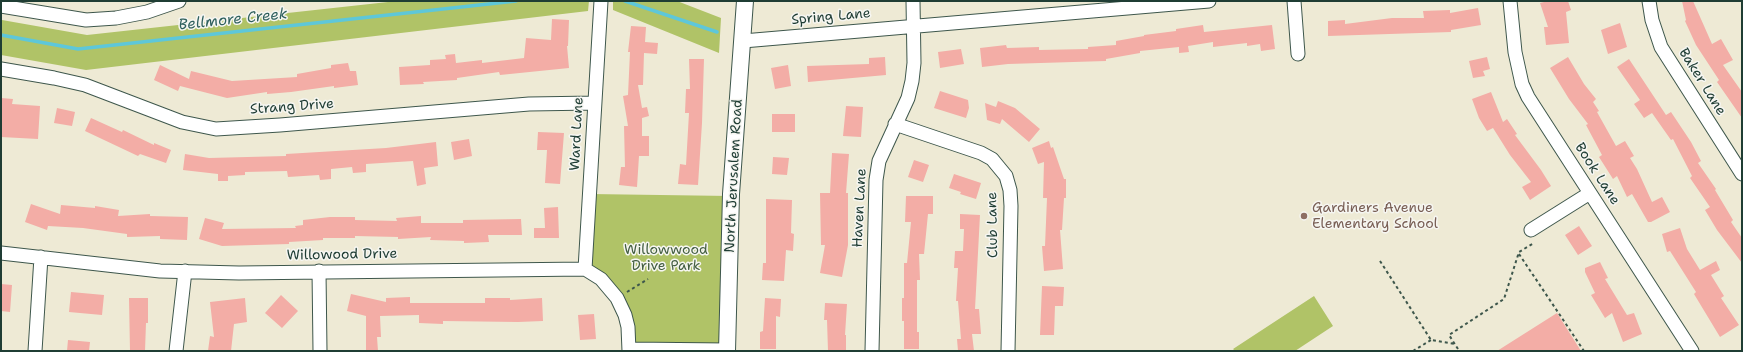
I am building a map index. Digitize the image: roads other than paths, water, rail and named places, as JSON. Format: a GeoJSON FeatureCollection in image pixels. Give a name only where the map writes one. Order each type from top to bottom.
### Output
{"type":"FeatureCollection","features":[{"type":"Feature","properties":{"kind":"main road","name":"North Jerusalem Road"},"geometry":{"type":"LineString","coordinates":[[727,350],[731,194],[745,1]]}},
{"type":"Feature","properties":{"kind":"street"},"geometry":{"type":"LineString","coordinates":[[1,6],[86,20],[116,18],[147,12],[179,1]]}},
{"type":"Feature","properties":{"kind":"street","name":"Ward Lane"},"geometry":{"type":"LineString","coordinates":[[585,269],[601,1]]}},
{"type":"Feature","properties":{"kind":"street","name":"Haven Lane"},"geometry":{"type":"LineString","coordinates":[[872,351],[876,180],[879,161],[908,98],[912,81],[914,63],[913,1]]}},
{"type":"Feature","properties":{"kind":"street","name":"Spring Lane"},"geometry":{"type":"LineString","coordinates":[[743,41],[914,26],[1087,6],[1209,1]]}},
{"type":"Feature","properties":{"kind":"street"},"geometry":{"type":"LineString","coordinates":[[1294,1],[1298,54]]}},
{"type":"Feature","properties":{"kind":"street","name":"Book Lane"},"geometry":{"type":"LineString","coordinates":[[1510,1],[1514,52],[1522,84],[1528,97],[1692,351]]}},
{"type":"Feature","properties":{"kind":"street","name":"Baker Lane"},"geometry":{"type":"LineString","coordinates":[[1649,1],[1652,20],[1661,47],[1742,174]]}},
{"type":"Feature","properties":{"kind":"street","name":"Strang Drive"},"geometry":{"type":"LineString","coordinates":[[1,69],[85,85],[182,122],[216,128],[280,125],[529,104],[594,103]]}},
{"type":"Feature","properties":{"kind":"street","name":"Club Lane"},"geometry":{"type":"LineString","coordinates":[[895,124],[981,153],[992,159],[1006,176],[1010,190],[1011,206],[1008,351]]}},
{"type":"Feature","properties":{"kind":"street"},"geometry":{"type":"LineString","coordinates":[[1535,235],[1590,193]]}},
{"type":"Feature","properties":{"kind":"street","name":"Willowood Drive"},"geometry":{"type":"LineString","coordinates":[[1,253],[160,271],[239,273],[585,269]]}},
{"type":"Feature","properties":{"kind":"street"},"geometry":{"type":"LineString","coordinates":[[35,351],[41,257]]}},
{"type":"Feature","properties":{"kind":"street"},"geometry":{"type":"LineString","coordinates":[[585,269],[601,279],[617,298],[625,315],[629,350],[727,350]]}},
{"type":"Feature","properties":{"kind":"street"},"geometry":{"type":"LineString","coordinates":[[176,351],[185,271]]}},
{"type":"Feature","properties":{"kind":"street"},"geometry":{"type":"LineString","coordinates":[[319,271],[320,351]]}},
{"type":"Feature","properties":{"kind":"waterway","name":"Bellmore Creek"},"geometry":{"type":"LineString","coordinates":[[1,35],[78,49],[516,1]]}},
{"type":"Feature","properties":{"kind":"waterway","name":"Bellmore Creek"},"geometry":{"type":"LineString","coordinates":[[625,1],[717,32]]}},
{"type":"Feature","properties":{"kind":"place","name":"Gardiners Avenue Elementary School"},"geometry":{"type":"Point","coordinates":[1304,216]}},
{"type":"Feature","properties":{"kind":"park label","name":"Willowwood Drive Park"},"geometry":{"type":"Point","coordinates":[666,258]}}]}
